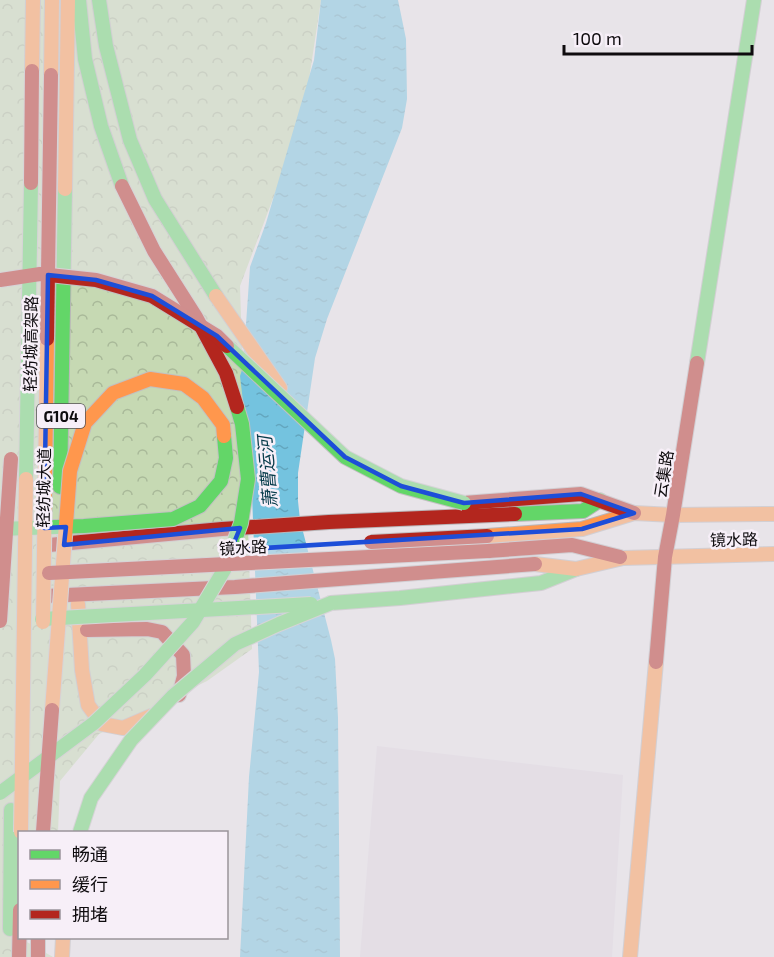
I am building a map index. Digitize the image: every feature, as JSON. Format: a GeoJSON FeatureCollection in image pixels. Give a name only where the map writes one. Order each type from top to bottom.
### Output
{"type":"FeatureCollection","features":[{"type":"Feature","properties":{"kind":"main road","name":"轻纺城大道"},"geometry":{"type":"LineString","coordinates":[[9,957],[25,0]]}},
{"type":"Feature","properties":{"kind":"main road","name":"轻纺城高架路"},"geometry":{"type":"LineString","coordinates":[[21,831],[33,0]]}},
{"type":"Feature","properties":{"kind":"main road","name":"轻纺城高架路"},"geometry":{"type":"LineString","coordinates":[[43,631],[52,0]]}},
{"type":"Feature","properties":{"kind":"main road","name":"轻纺城大道"},"geometry":{"type":"LineString","coordinates":[[55,831],[68,0]]}},
{"type":"Feature","properties":{"kind":"main road"},"geometry":{"type":"LineString","coordinates":[[0,793],[94,723],[145,675],[193,622],[224,570],[241,523],[248,479],[242,424],[226,374],[196,317],[154,251],[122,186],[101,126],[85,59],[79,0]]}},
{"type":"Feature","properties":{"kind":"main road"},"geometry":{"type":"LineString","coordinates":[[99,0],[106,46],[130,140],[155,199],[210,286],[296,410]]}},
{"type":"Feature","properties":{"kind":"main road","name":"云集路"},"geometry":{"type":"LineString","coordinates":[[630,957],[664,557],[673,515],[754,0]]}},
{"type":"Feature","properties":{"kind":"main road"},"geometry":{"type":"LineString","coordinates":[[14,415],[31,147]]}},
{"type":"Feature","properties":{"kind":"main road"},"geometry":{"type":"LineString","coordinates":[[0,280],[40,274],[96,280],[152,296],[217,336],[345,457],[401,486],[465,503],[581,494],[634,513]]}},
{"type":"Feature","properties":{"kind":"main road"},"geometry":{"type":"LineString","coordinates":[[0,529],[63,527],[66,527],[74,527],[173,519],[200,506],[221,481],[226,458],[223,425],[203,398],[184,384],[150,379],[113,393],[85,423],[70,471],[66,517],[66,527],[66,529],[41,831]]}},
{"type":"Feature","properties":{"kind":"main road"},"geometry":{"type":"LineString","coordinates":[[12,450],[0,621],[400,598],[541,583],[576,569],[623,558]]}},
{"type":"Feature","properties":{"kind":"main road"},"geometry":{"type":"LineString","coordinates":[[15,545],[59,545],[222,529],[329,522],[583,511],[600,500]]}},
{"type":"Feature","properties":{"kind":"main road"},"geometry":{"type":"LineString","coordinates":[[358,543],[582,529],[634,513]]}},
{"type":"Feature","properties":{"kind":"main road","name":"镜水路"},"geometry":{"type":"LineString","coordinates":[[634,513],[774,514]]}},
{"type":"Feature","properties":{"kind":"main road","name":"镜水路"},"geometry":{"type":"LineString","coordinates":[[0,575],[572,545],[623,558],[774,554]]}},
{"type":"Feature","properties":{"kind":"main road"},"geometry":{"type":"LineString","coordinates":[[218,551],[242,550]]}},
{"type":"Feature","properties":{"kind":"main road"},"geometry":{"type":"LineString","coordinates":[[0,562],[183,553]]}},
{"type":"Feature","properties":{"kind":"main road"},"geometry":{"type":"LineString","coordinates":[[15,596],[235,587],[532,564],[576,569]]}},
{"type":"Feature","properties":{"kind":"main road"},"geometry":{"type":"LineString","coordinates":[[78,595],[82,670],[88,705],[102,724],[123,728],[148,719],[179,698],[184,676],[183,655],[162,632],[87,630]]}},
{"type":"Feature","properties":{"kind":"main road"},"geometry":{"type":"LineString","coordinates":[[80,831],[91,798],[131,740],[173,696],[235,644],[332,603]]}},
{"type":"Feature","properties":{"kind":"main road"},"geometry":{"type":"LineString","coordinates":[[41,831],[42,666]]}},
{"type":"Feature","properties":{"kind":"main road"},"geometry":{"type":"LineString","coordinates":[[19,939],[19,957]]}},
{"type":"Feature","properties":{"kind":"main road"},"geometry":{"type":"LineString","coordinates":[[38,939],[38,957]]}},
{"type":"Feature","properties":{"kind":"main road"},"geometry":{"type":"LineString","coordinates":[[52,957],[53,939]]}},
{"type":"Feature","properties":{"kind":"main road"},"geometry":{"type":"LineString","coordinates":[[62,957],[63,939]]}},
{"type":"Feature","properties":{"kind":"highlighted area"},"geometry":{"type":"Polygon","coordinates":[[[48,275],[96,280],[152,296],[217,336],[345,457],[401,486],[464,503],[581,494],[634,513],[582,529],[231,550],[240,528],[64,545],[66,527],[44,528],[48,275]]]}},
{"type":"Feature","properties":{"kind":"shaded area"},"geometry":{"type":"Polygon","coordinates":[[[377,746],[623,775],[612,957],[360,957],[377,746]]]}},
{"type":"Feature","properties":{"kind":"green space"},"geometry":{"type":"Polygon","coordinates":[[[0,0],[321,0],[303,119],[240,286],[252,649],[207,681],[99,734],[60,781],[58,831],[18,831],[18,939],[53,957],[0,957],[0,0]]]}},
{"type":"Feature","properties":{"kind":"water","name":"萧曹运河"},"geometry":{"type":"Polygon","coordinates":[[[321,0],[398,0],[406,39],[407,99],[402,128],[327,319],[315,358],[298,473],[300,520],[335,659],[338,718],[340,957],[240,957],[249,777],[259,672],[251,470],[240,376],[243,367],[250,267],[266,223],[314,60],[321,0]]]}},
{"type":"Feature","properties":{"kind":"traffic: fast"},"geometry":{"type":"LineString","coordinates":[[79,0],[85,59],[101,126],[122,186]]}},
{"type":"Feature","properties":{"kind":"traffic: fast"},"geometry":{"type":"LineString","coordinates":[[99,0],[106,46],[130,140],[155,199],[216,296]]}},
{"type":"Feature","properties":{"kind":"traffic: fast"},"geometry":{"type":"LineString","coordinates":[[697,363],[754,0]]}},
{"type":"Feature","properties":{"kind":"traffic: fast"},"geometry":{"type":"LineString","coordinates":[[26,479],[31,183]]}},
{"type":"Feature","properties":{"kind":"traffic: fast"},"geometry":{"type":"LineString","coordinates":[[60,487],[65,189]]}},
{"type":"Feature","properties":{"kind":"traffic: fast"},"geometry":{"type":"LineString","coordinates":[[227,346],[345,457],[401,486],[464,503]]}},
{"type":"Feature","properties":{"kind":"traffic: fast"},"geometry":{"type":"LineString","coordinates":[[0,793],[94,723],[145,675],[193,622],[224,570],[241,523],[248,479],[242,424],[237,407]]}},
{"type":"Feature","properties":{"kind":"traffic: fast"},"geometry":{"type":"LineString","coordinates":[[0,529],[84,526],[173,519],[200,506],[221,481],[226,458],[224,436]]}},
{"type":"Feature","properties":{"kind":"traffic: fast"},"geometry":{"type":"LineString","coordinates":[[515,514],[583,511],[600,500]]}},
{"type":"Feature","properties":{"kind":"traffic: fast"},"geometry":{"type":"LineString","coordinates":[[331,603],[541,583],[576,569]]}},
{"type":"Feature","properties":{"kind":"traffic: fast"},"geometry":{"type":"LineString","coordinates":[[80,831],[91,798],[131,740],[173,696],[235,644],[331,603]]}},
{"type":"Feature","properties":{"kind":"traffic: fast"},"geometry":{"type":"LineString","coordinates":[[42,619],[311,604]]}},
{"type":"Feature","properties":{"kind":"traffic: fast"},"geometry":{"type":"LineString","coordinates":[[10,929],[11,810]]}},
{"type":"Feature","properties":{"kind":"traffic: slow"},"geometry":{"type":"LineString","coordinates":[[32,71],[33,0]]}},
{"type":"Feature","properties":{"kind":"traffic: slow"},"geometry":{"type":"LineString","coordinates":[[51,75],[52,0]]}},
{"type":"Feature","properties":{"kind":"traffic: slow"},"geometry":{"type":"LineString","coordinates":[[65,189],[68,0]]}},
{"type":"Feature","properties":{"kind":"traffic: slow"},"geometry":{"type":"LineString","coordinates":[[216,296],[280,388]]}},
{"type":"Feature","properties":{"kind":"traffic: slow"},"geometry":{"type":"LineString","coordinates":[[43,622],[47,339]]}},
{"type":"Feature","properties":{"kind":"traffic: slow"},"geometry":{"type":"LineString","coordinates":[[52,710],[70,471],[85,423],[113,393],[150,379],[184,384],[203,398],[223,425],[224,436]]}},
{"type":"Feature","properties":{"kind":"traffic: slow"},"geometry":{"type":"LineString","coordinates":[[21,831],[26,479]]}},
{"type":"Feature","properties":{"kind":"traffic: slow"},"geometry":{"type":"LineString","coordinates":[[487,536],[582,529],[634,513],[774,514]]}},
{"type":"Feature","properties":{"kind":"traffic: slow"},"geometry":{"type":"LineString","coordinates":[[535,564],[576,569],[623,558],[774,554]]}},
{"type":"Feature","properties":{"kind":"traffic: slow"},"geometry":{"type":"LineString","coordinates":[[78,604],[82,670],[88,705],[102,724],[123,728],[151,716]]}},
{"type":"Feature","properties":{"kind":"traffic: slow"},"geometry":{"type":"LineString","coordinates":[[630,957],[656,662]]}},
{"type":"Feature","properties":{"kind":"traffic: slow"},"geometry":{"type":"LineString","coordinates":[[62,957],[63,939]]}},
{"type":"Feature","properties":{"kind":"traffic: jam"},"geometry":{"type":"LineString","coordinates":[[31,183],[32,71]]}},
{"type":"Feature","properties":{"kind":"traffic: jam"},"geometry":{"type":"LineString","coordinates":[[47,339],[51,75]]}},
{"type":"Feature","properties":{"kind":"traffic: jam"},"geometry":{"type":"LineString","coordinates":[[122,186],[154,251],[196,317],[226,373],[237,407]]}},
{"type":"Feature","properties":{"kind":"traffic: jam"},"geometry":{"type":"LineString","coordinates":[[0,280],[40,274],[96,280],[152,296],[217,336],[227,346]]}},
{"type":"Feature","properties":{"kind":"traffic: jam"},"geometry":{"type":"LineString","coordinates":[[656,662],[665,557],[697,363]]}},
{"type":"Feature","properties":{"kind":"traffic: jam"},"geometry":{"type":"LineString","coordinates":[[0,621],[11,459]]}},
{"type":"Feature","properties":{"kind":"traffic: jam"},"geometry":{"type":"LineString","coordinates":[[464,503],[581,494],[634,513]]}},
{"type":"Feature","properties":{"kind":"traffic: jam"},"geometry":{"type":"LineString","coordinates":[[49,545],[222,529],[515,514]]}},
{"type":"Feature","properties":{"kind":"traffic: jam"},"geometry":{"type":"LineString","coordinates":[[371,542],[487,536]]}},
{"type":"Feature","properties":{"kind":"traffic: jam"},"geometry":{"type":"LineString","coordinates":[[488,551],[572,545],[620,557]]}},
{"type":"Feature","properties":{"kind":"traffic: jam"},"geometry":{"type":"LineString","coordinates":[[49,573],[488,551]]}},
{"type":"Feature","properties":{"kind":"traffic: jam"},"geometry":{"type":"LineString","coordinates":[[46,596],[235,587],[535,564]]}},
{"type":"Feature","properties":{"kind":"traffic: jam"},"geometry":{"type":"LineString","coordinates":[[87,630],[147,629],[162,632],[183,655],[184,676],[179,695]]}},
{"type":"Feature","properties":{"kind":"traffic: jam"},"geometry":{"type":"LineString","coordinates":[[43,831],[52,710]]}},
{"type":"Feature","properties":{"kind":"traffic: jam"},"geometry":{"type":"LineString","coordinates":[[19,939],[19,957]]}},
{"type":"Feature","properties":{"kind":"traffic: jam"},"geometry":{"type":"LineString","coordinates":[[38,939],[38,957]]}}]}
